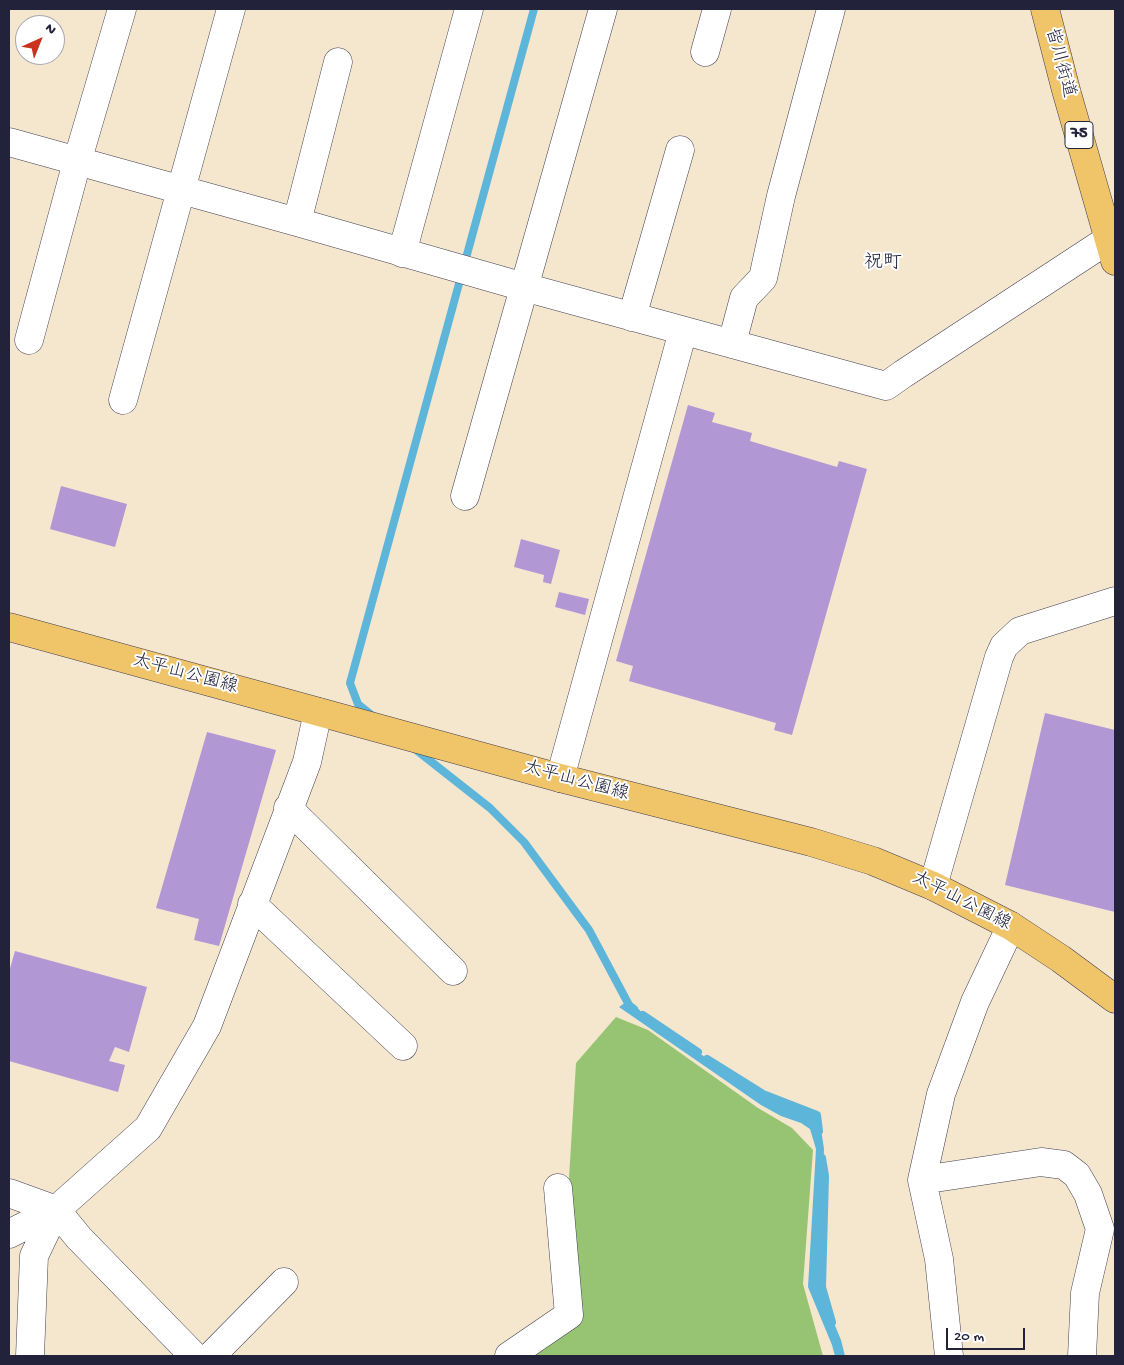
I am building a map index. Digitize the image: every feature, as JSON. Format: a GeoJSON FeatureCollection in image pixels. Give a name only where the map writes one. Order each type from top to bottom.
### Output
{"type":"FeatureCollection","features":[{"type":"Feature","properties":{"kind":"main road","name":"皆川街道"},"geometry":{"type":"LineString","coordinates":[[1045,9],[1112,250]]}},
{"type":"Feature","properties":{"kind":"main road","name":"太平山公園線"},"geometry":{"type":"LineString","coordinates":[[9,627],[560,778],[873,861],[933,886],[1011,926],[1113,993]]}},
{"type":"Feature","properties":{"kind":"street"},"geometry":{"type":"LineString","coordinates":[[30,340],[77,162],[122,9]]}},
{"type":"Feature","properties":{"kind":"street"},"geometry":{"type":"LineString","coordinates":[[123,400],[230,9]]}},
{"type":"Feature","properties":{"kind":"street"},"geometry":{"type":"LineString","coordinates":[[402,253],[469,9]]}},
{"type":"Feature","properties":{"kind":"street"},"geometry":{"type":"LineString","coordinates":[[465,496],[603,9]]}},
{"type":"Feature","properties":{"kind":"street"},"geometry":{"type":"LineString","coordinates":[[705,52],[717,9]]}},
{"type":"Feature","properties":{"kind":"street"},"geometry":{"type":"LineString","coordinates":[[732,343],[744,298],[763,278],[781,196],[831,9]]}},
{"type":"Feature","properties":{"kind":"street"},"geometry":{"type":"LineString","coordinates":[[297,222],[338,62]]}},
{"type":"Feature","properties":{"kind":"street"},"geometry":{"type":"LineString","coordinates":[[9,142],[297,222],[524,288],[886,386],[902,374],[1112,250]]}},
{"type":"Feature","properties":{"kind":"street"},"geometry":{"type":"LineString","coordinates":[[632,317],[680,150]]}},
{"type":"Feature","properties":{"kind":"street"},"geometry":{"type":"LineString","coordinates":[[560,778],[683,331]]}},
{"type":"Feature","properties":{"kind":"street"},"geometry":{"type":"LineString","coordinates":[[933,886],[998,657],[1004,646],[1020,632],[1115,601]]}},
{"type":"Feature","properties":{"kind":"street"},"geometry":{"type":"LineString","coordinates":[[9,1234],[56,1210],[148,1128],[207,1026],[307,762],[318,712]]}},
{"type":"Feature","properties":{"kind":"street"},"geometry":{"type":"LineString","coordinates":[[288,808],[453,971]]}},
{"type":"Feature","properties":{"kind":"street"},"geometry":{"type":"LineString","coordinates":[[252,904],[403,1046]]}},
{"type":"Feature","properties":{"kind":"street"},"geometry":{"type":"LineString","coordinates":[[949,1356],[939,1259],[922,1180],[941,1094],[975,1002],[1011,926]]}},
{"type":"Feature","properties":{"kind":"street"},"geometry":{"type":"LineString","coordinates":[[922,1180],[1041,1162],[1064,1165],[1078,1175],[1108,1225],[1085,1293],[1082,1356]]}},
{"type":"Feature","properties":{"kind":"street"},"geometry":{"type":"LineString","coordinates":[[509,1356],[569,1315],[558,1188]]}},
{"type":"Feature","properties":{"kind":"street"},"geometry":{"type":"LineString","coordinates":[[9,1193],[56,1210],[79,1238],[194,1356]]}},
{"type":"Feature","properties":{"kind":"street"},"geometry":{"type":"LineString","coordinates":[[30,1356],[34,1256],[56,1210]]}},
{"type":"Feature","properties":{"kind":"street"},"geometry":{"type":"LineString","coordinates":[[211,1356],[284,1282]]}},
{"type":"Feature","properties":{"kind":"green space"},"geometry":{"type":"Polygon","coordinates":[[[616,1017],[648,1030],[758,1108],[792,1128],[813,1150],[803,1284],[823,1356],[526,1356],[577,1321],[568,1195],[576,1063],[616,1017]]]}},
{"type":"Feature","properties":{"kind":"water"},"geometry":{"type":"Polygon","coordinates":[[[629,1000],[653,1023],[771,1100],[804,1112],[818,1122],[824,1149],[819,1287],[841,1340],[845,1356],[835,1356],[808,1287],[816,1149],[810,1129],[761,1105],[619,1007],[629,1000]]]}},
{"type":"Feature","properties":{"kind":"building"},"geometry":{"type":"Polygon","coordinates":[[[688,405],[715,413],[712,422],[752,433],[750,441],[837,467],[839,461],[867,469],[792,735],[774,730],[776,723],[629,681],[633,666],[616,661],[688,405]]]}},
{"type":"Feature","properties":{"kind":"building"},"geometry":{"type":"Polygon","coordinates":[[[61,486],[127,504],[115,547],[50,529],[61,486]]]}},
{"type":"Feature","properties":{"kind":"building"},"geometry":{"type":"Polygon","coordinates":[[[521,539],[560,550],[551,584],[543,582],[544,575],[514,567],[521,539]]]}},
{"type":"Feature","properties":{"kind":"building"},"geometry":{"type":"Polygon","coordinates":[[[559,592],[589,599],[585,615],[555,607],[559,592]]]}},
{"type":"Feature","properties":{"kind":"building"},"geometry":{"type":"Polygon","coordinates":[[[1045,713],[1115,730],[1115,912],[1005,885],[1045,713]]]}},
{"type":"Feature","properties":{"kind":"building"},"geometry":{"type":"Polygon","coordinates":[[[207,732],[276,750],[219,946],[194,940],[199,919],[156,908],[207,732]]]}},
{"type":"Feature","properties":{"kind":"building"},"geometry":{"type":"Polygon","coordinates":[[[15,951],[147,987],[129,1052],[115,1047],[109,1061],[125,1065],[118,1092],[9,1061],[9,972],[15,951]]]}},
{"type":"Feature","properties":{"kind":"waterway"},"geometry":{"type":"LineString","coordinates":[[373,716],[358,704],[350,683],[534,9]]}},
{"type":"Feature","properties":{"kind":"waterway"},"geometry":{"type":"LineString","coordinates":[[415,749],[490,808],[524,842],[589,930],[629,1005],[634,1009]]}},
{"type":"Feature","properties":{"kind":"waterway"},"geometry":{"type":"LineString","coordinates":[[643,1015],[698,1052]]}},
{"type":"Feature","properties":{"kind":"waterway"},"geometry":{"type":"LineString","coordinates":[[707,1059],[763,1094],[817,1115],[819,1131]]}},
{"type":"Feature","properties":{"kind":"waterway"},"geometry":{"type":"LineString","coordinates":[[822,1158],[825,1176],[822,1287],[832,1322]]}},
{"type":"Feature","properties":{"kind":"district","name":"祝町"},"geometry":{"type":"Point","coordinates":[883,264]}}]}
